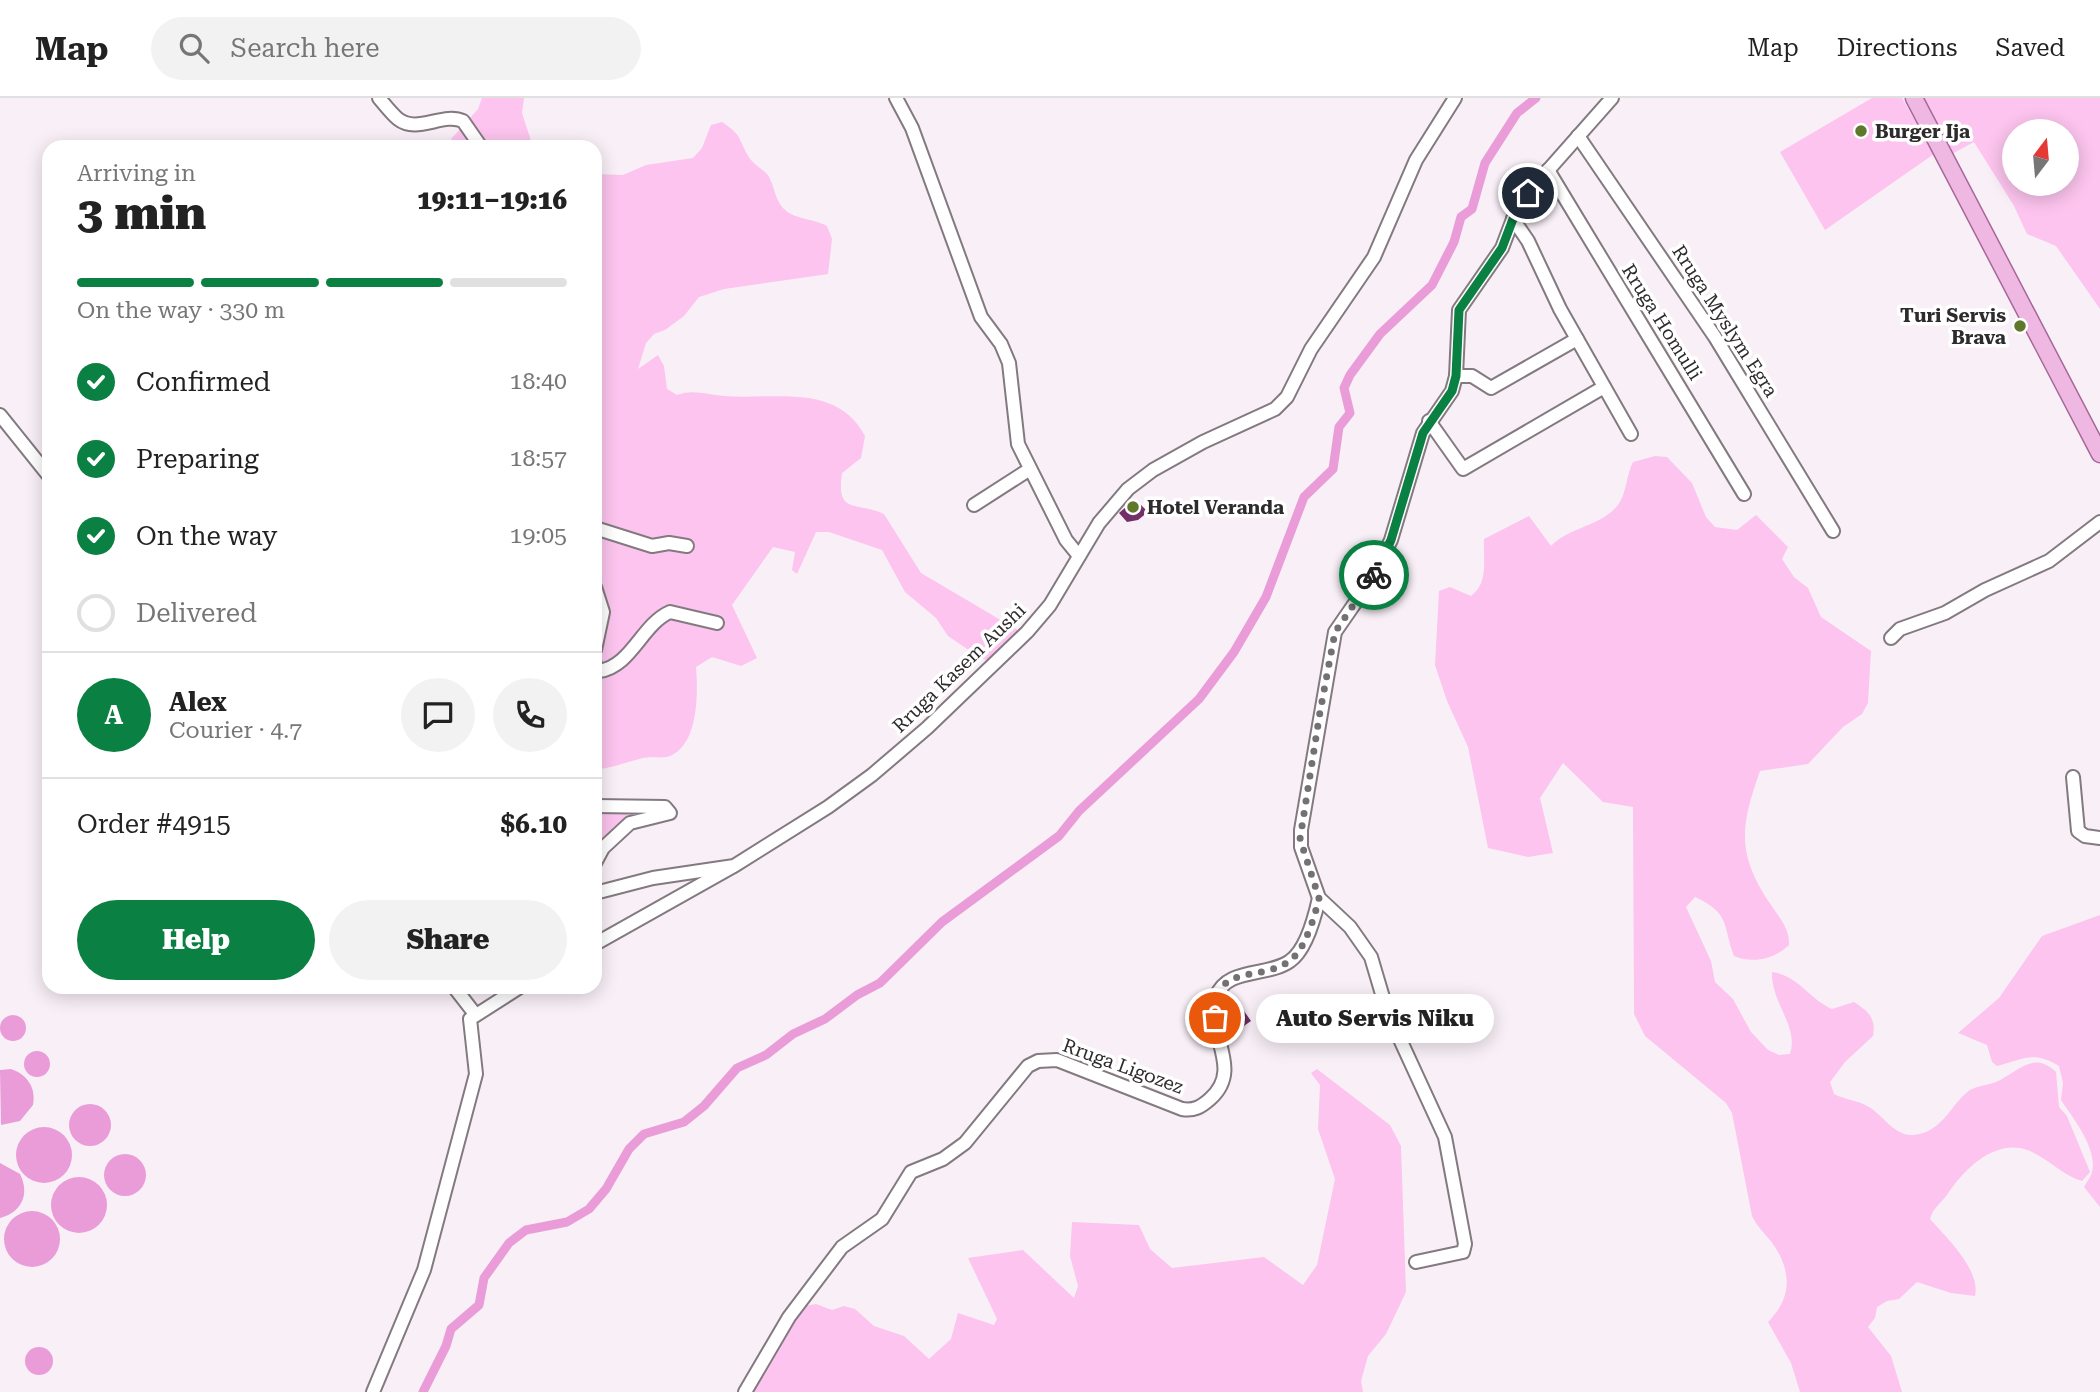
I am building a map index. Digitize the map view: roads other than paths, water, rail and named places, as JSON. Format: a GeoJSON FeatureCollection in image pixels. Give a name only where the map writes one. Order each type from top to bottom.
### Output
{"type":"FeatureCollection","features":[{"type":"Feature","properties":{"kind":"main road"},"geometry":{"type":"LineString","coordinates":[[1914,98],[2100,454]]}},
{"type":"Feature","properties":{"kind":"street"},"geometry":{"type":"LineString","coordinates":[[379,98],[403,122],[417,125],[458,119],[467,125],[477,140]]}},
{"type":"Feature","properties":{"kind":"street"},"geometry":{"type":"LineString","coordinates":[[896,98],[912,128],[981,317],[1001,344],[1009,363],[1018,444],[1066,540],[1079,556]]}},
{"type":"Feature","properties":{"kind":"street","name":"Rruga Kasem Aushi"},"geometry":{"type":"LineString","coordinates":[[602,890],[653,878],[734,866],[828,807],[872,775],[927,728],[1027,632],[1050,605],[1099,523],[1134,483],[1203,442],[1275,409],[1287,397],[1311,349],[1374,257],[1416,160],[1455,98]]}},
{"type":"Feature","properties":{"kind":"street"},"geometry":{"type":"LineString","coordinates":[[1416,1262],[1436,1260],[1466,1249],[1446,1137],[1387,1011],[1371,957],[1350,927],[1319,898],[1300,839],[1335,632],[1373,577],[1391,540],[1416,452],[1429,421],[1448,398],[1456,376],[1459,310],[1502,248],[1524,199],[1612,98]]}},
{"type":"Feature","properties":{"kind":"street","name":"Rruga Myslym Egra"},"geometry":{"type":"LineString","coordinates":[[1578,136],[1715,337],[1833,531]]}},
{"type":"Feature","properties":{"kind":"street","name":"Rruga Homulli"},"geometry":{"type":"LineString","coordinates":[[1548,170],[1744,494]]}},
{"type":"Feature","properties":{"kind":"street"},"geometry":{"type":"LineString","coordinates":[[1513,219],[1528,241],[1577,339],[1632,434]]}},
{"type":"Feature","properties":{"kind":"street"},"geometry":{"type":"LineString","coordinates":[[1456,376],[1472,376],[1491,388],[1577,339]]}},
{"type":"Feature","properties":{"kind":"street"},"geometry":{"type":"LineString","coordinates":[[1429,421],[1463,469],[1604,387]]}},
{"type":"Feature","properties":{"kind":"street"},"geometry":{"type":"LineString","coordinates":[[0,415],[42,467]]}},
{"type":"Feature","properties":{"kind":"street"},"geometry":{"type":"LineString","coordinates":[[974,505],[1030,469]]}},
{"type":"Feature","properties":{"kind":"street"},"geometry":{"type":"LineString","coordinates":[[1891,638],[1900,629],[1945,613],[1985,590],[2049,561],[2100,522]]}},
{"type":"Feature","properties":{"kind":"street"},"geometry":{"type":"LineString","coordinates":[[602,530],[652,547],[669,543],[687,545]]}},
{"type":"Feature","properties":{"kind":"street"},"geometry":{"type":"LineString","coordinates":[[602,670],[611,668],[651,626],[670,612],[717,623]]}},
{"type":"Feature","properties":{"kind":"street"},"geometry":{"type":"LineString","coordinates":[[2073,777],[2078,831],[2085,836],[2100,838]]}},
{"type":"Feature","properties":{"kind":"street"},"geometry":{"type":"LineString","coordinates":[[602,806],[665,807],[670,813],[630,823],[602,850]]}},
{"type":"Feature","properties":{"kind":"street"},"geometry":{"type":"LineString","coordinates":[[602,940],[734,866]]}},
{"type":"Feature","properties":{"kind":"street","name":"Rruga Ligozez"},"geometry":{"type":"LineString","coordinates":[[745,1392],[789,1317],[842,1247],[882,1219],[911,1172],[943,1159],[965,1143],[1028,1066],[1038,1061],[1057,1060],[1182,1109],[1194,1110],[1208,1102],[1220,1089],[1225,1074],[1215,1018],[1216,995],[1225,983],[1234,978],[1291,961],[1298,953],[1319,898]]}},
{"type":"Feature","properties":{"kind":"street"},"geometry":{"type":"LineString","coordinates":[[459,994],[475,1014]]}},
{"type":"Feature","properties":{"kind":"street"},"geometry":{"type":"LineString","coordinates":[[373,1392],[427,1257],[475,1074],[470,1019],[508,994]]}},
{"type":"Feature","properties":{"kind":"waterway"},"geometry":{"type":"LineString","coordinates":[[423,1392],[446,1346],[451,1329],[479,1305],[484,1278],[509,1243],[526,1230],[567,1222],[589,1209],[606,1189],[629,1149],[644,1134],[684,1122],[704,1106],[737,1068],[766,1055],[793,1034],[825,1019],[857,995],[880,983],[942,922],[1059,836],[1079,811],[1199,699],[1234,652],[1266,597],[1304,497],[1333,469],[1339,427],[1350,413],[1344,388],[1350,375],[1380,334],[1432,285],[1454,242],[1461,217],[1472,209],[1485,163],[1517,113],[1536,98]]}},
{"type":"Feature","properties":{"kind":"place","name":"Burger Ija"},"geometry":{"type":"Point","coordinates":[1861,131]}},
{"type":"Feature","properties":{"kind":"place","name":"Turi Servis Brava"},"geometry":{"type":"Point","coordinates":[2020,326]}},
{"type":"Feature","properties":{"kind":"place","name":"Hotel Veranda"},"geometry":{"type":"Point","coordinates":[1133,507]}},
{"type":"Feature","properties":{"kind":"place","name":"Auto Servis Niku"},"geometry":{"type":"Point","coordinates":[1215,1018]}}]}
